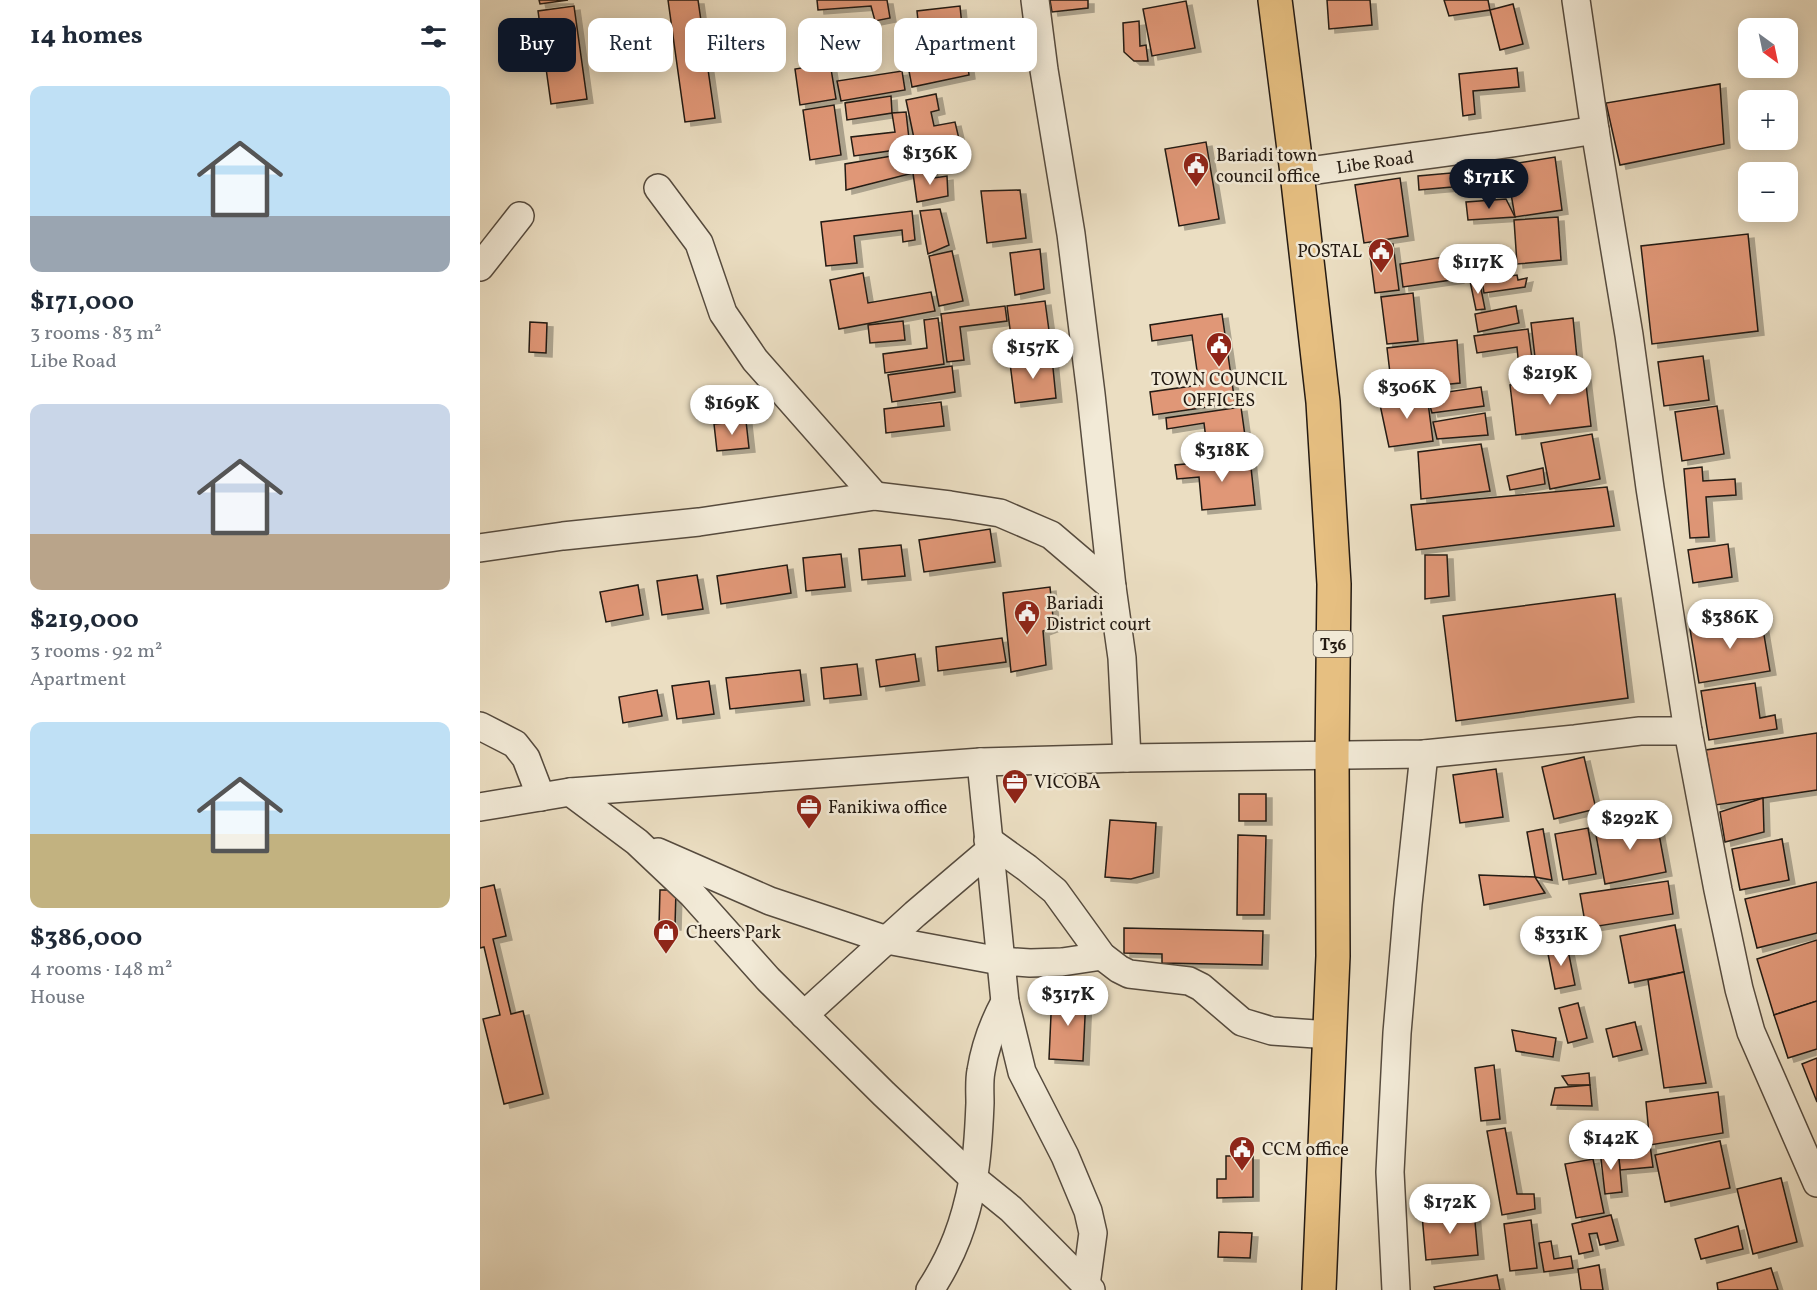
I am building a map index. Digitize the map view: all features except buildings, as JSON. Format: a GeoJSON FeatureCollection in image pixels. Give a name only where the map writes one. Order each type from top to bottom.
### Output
{"type":"FeatureCollection","features":[{"type":"Feature","properties":{"kind":"highway","name":"T36"},"geometry":{"type":"LineString","coordinates":[[1275,0],[1323,402],[1334,584],[1333,956],[1319,1290]]}},
{"type":"Feature","properties":{"kind":"street"},"geometry":{"type":"LineString","coordinates":[[1035,0],[1071,234],[1122,658],[1127,758]]}},
{"type":"Feature","properties":{"kind":"street"},"geometry":{"type":"LineString","coordinates":[[1576,0],[1629,334],[1650,488],[1688,731],[1720,901],[1751,1032],[1817,1183]]}},
{"type":"Feature","properties":{"kind":"street","name":"Libe Road"},"geometry":{"type":"LineString","coordinates":[[1297,173],[1520,143],[1595,130]]}},
{"type":"Feature","properties":{"kind":"street"},"geometry":{"type":"LineString","coordinates":[[658,188],[699,243],[723,313],[754,360],[875,496]]}},
{"type":"Feature","properties":{"kind":"street"},"geometry":{"type":"LineString","coordinates":[[480,267],[520,216]]}},
{"type":"Feature","properties":{"kind":"street"},"geometry":{"type":"LineString","coordinates":[[480,548],[562,536],[699,522],[875,496],[1000,513],[1051,536],[1112,587]]}},
{"type":"Feature","properties":{"kind":"street"},"geometry":{"type":"LineString","coordinates":[[480,726],[515,744],[526,758],[541,797]]}},
{"type":"Feature","properties":{"kind":"street"},"geometry":{"type":"LineString","coordinates":[[480,807],[570,792],[981,762],[1424,754],[1640,731],[1688,731]]}},
{"type":"Feature","properties":{"kind":"street"},"geometry":{"type":"LineString","coordinates":[[1396,1290],[1390,1172],[1397,1034],[1424,754]]}},
{"type":"Feature","properties":{"kind":"street"},"geometry":{"type":"LineString","coordinates":[[981,762],[1005,1002],[1022,1072],[1065,1156],[1088,1211],[1093,1233],[1089,1288]]}},
{"type":"Feature","properties":{"kind":"street"},"geometry":{"type":"LineString","coordinates":[[570,792],[637,842],[692,894],[768,979],[804,1015],[974,1179],[1011,1209],[1089,1288]]}},
{"type":"Feature","properties":{"kind":"street"},"geometry":{"type":"LineString","coordinates":[[637,842],[770,901],[887,940],[1000,961],[1062,962],[1102,956]]}},
{"type":"Feature","properties":{"kind":"street"},"geometry":{"type":"LineString","coordinates":[[988,845],[1027,868],[1055,891],[1110,964],[1129,974],[1188,981],[1201,987],[1242,1022],[1272,1031],[1330,1035]]}},
{"type":"Feature","properties":{"kind":"street"},"geometry":{"type":"LineString","coordinates":[[804,1015],[988,845]]}},
{"type":"Feature","properties":{"kind":"street"},"geometry":{"type":"LineString","coordinates":[[930,1290],[957,1241],[974,1179],[981,1071],[991,1029],[1005,1002]]}},
{"type":"Feature","properties":{"kind":"place","name":"Bariadi town council office"},"geometry":{"type":"Point","coordinates":[1196,188]}},
{"type":"Feature","properties":{"kind":"place","name":"POSTAL"},"geometry":{"type":"Point","coordinates":[1381,274]}},
{"type":"Feature","properties":{"kind":"place","name":"TOWN COUNCIL OFFICES"},"geometry":{"type":"Point","coordinates":[1219,368]}},
{"type":"Feature","properties":{"kind":"place","name":"Bariadi District court"},"geometry":{"type":"Point","coordinates":[1027,636]}},
{"type":"Feature","properties":{"kind":"place","name":"VICOBA"},"geometry":{"type":"Point","coordinates":[1015,805]}},
{"type":"Feature","properties":{"kind":"place","name":"Fanikiwa office"},"geometry":{"type":"Point","coordinates":[809,830]}},
{"type":"Feature","properties":{"kind":"place","name":"Cheers Park"},"geometry":{"type":"Point","coordinates":[666,955]}},
{"type":"Feature","properties":{"kind":"place","name":"CCM office"},"geometry":{"type":"Point","coordinates":[1242,1172]}}]}
